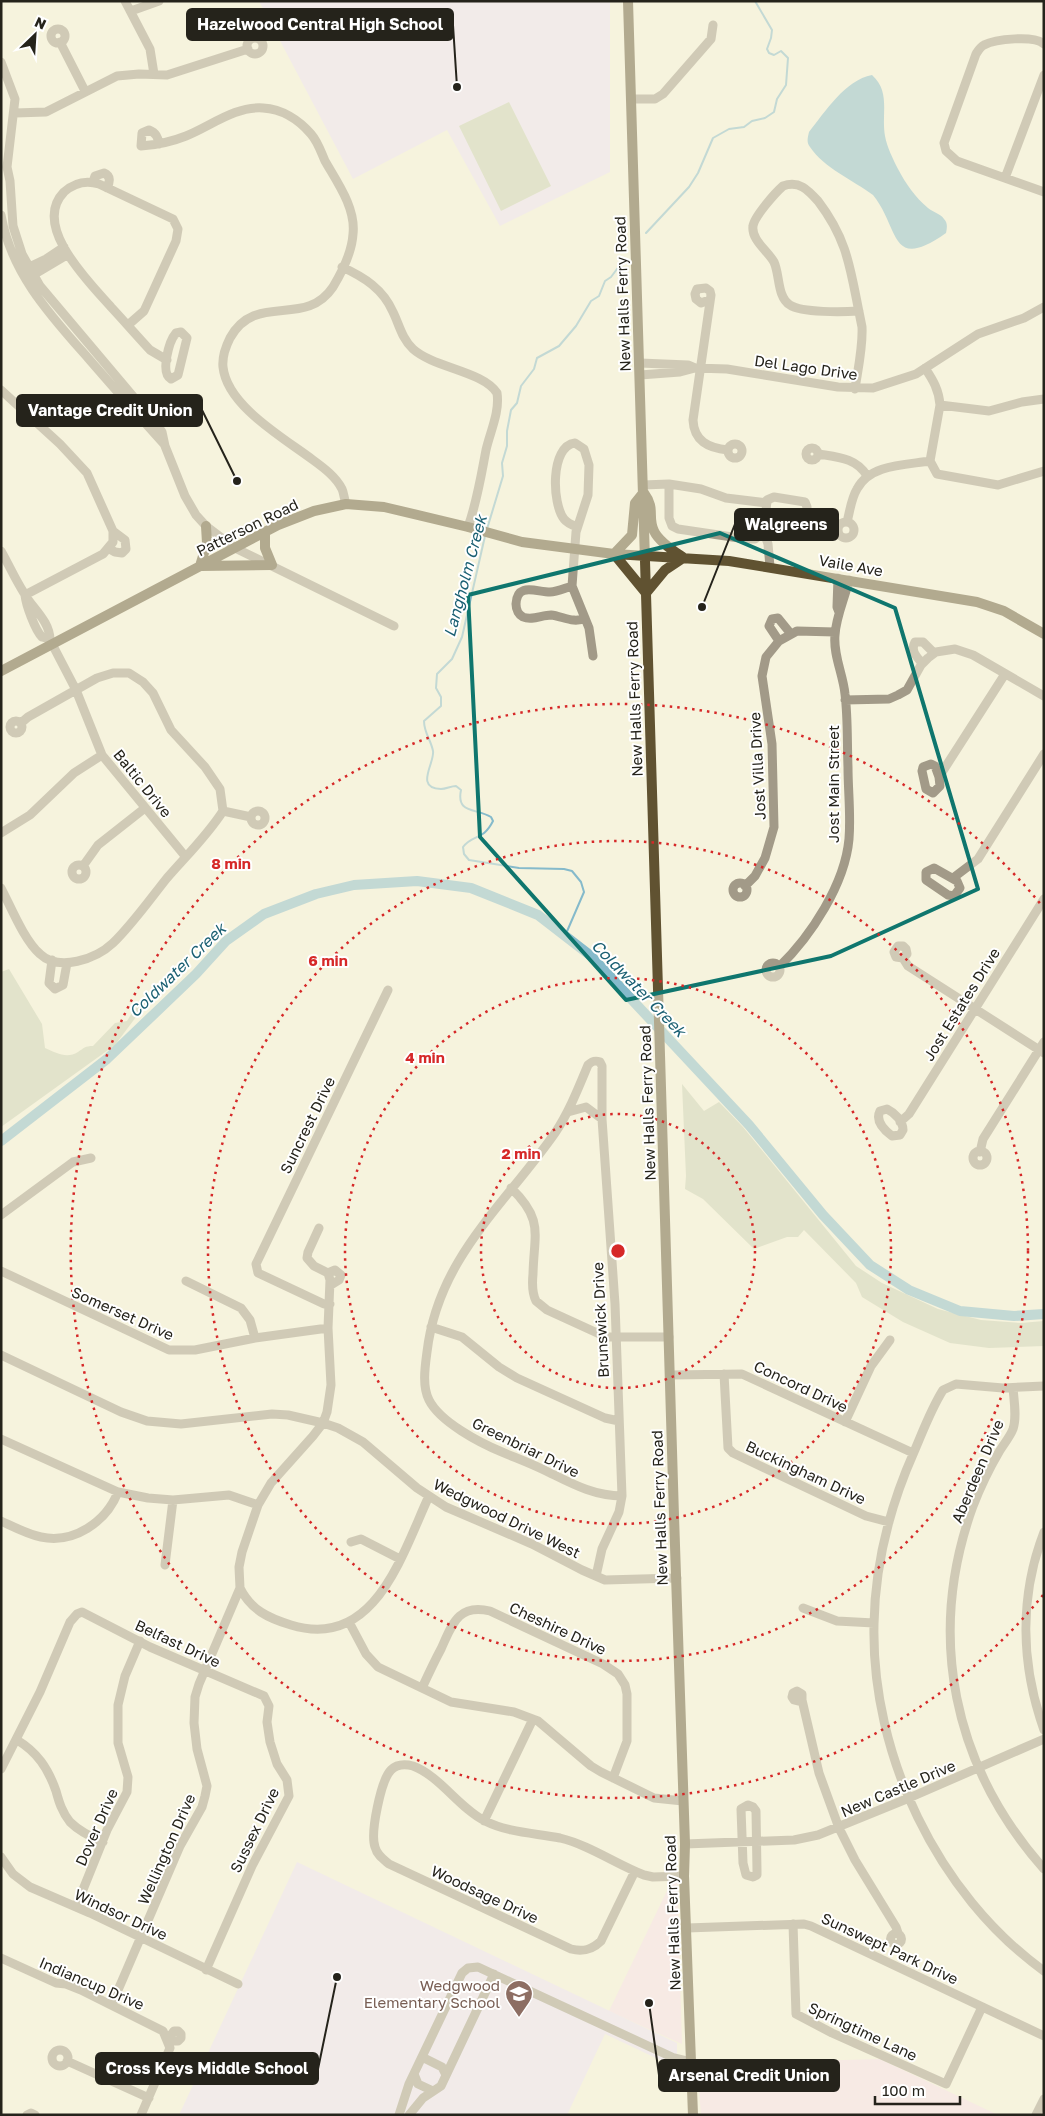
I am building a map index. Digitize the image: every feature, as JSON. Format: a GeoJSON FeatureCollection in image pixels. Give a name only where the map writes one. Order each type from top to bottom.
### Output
{"type":"FeatureCollection","features":[{"type":"Feature","properties":{"kind":"main road","name":"New Halls Ferry Road"},"geometry":{"type":"LineString","coordinates":[[628,1],[661,1064],[671,1472],[677,1578],[684,1876],[693,2115]]}},
{"type":"Feature","properties":{"kind":"main road"},"geometry":{"type":"LineString","coordinates":[[643,489],[651,506],[652,525],[656,534],[684,558],[665,570],[646,593],[614,554],[632,535],[635,503],[643,489]]}},
{"type":"Feature","properties":{"kind":"main road","name":"Patterson Road"},"geometry":{"type":"LineString","coordinates":[[1,671],[51,642],[265,533],[314,511],[346,504],[384,507],[470,527],[522,542],[574,550],[645,556]]}},
{"type":"Feature","properties":{"kind":"main road"},"geometry":{"type":"LineString","coordinates":[[206,526],[207,543],[200,566],[272,566],[265,548],[265,533]]}},
{"type":"Feature","properties":{"kind":"main road","name":"Vaile Ave"},"geometry":{"type":"LineString","coordinates":[[645,556],[770,567],[977,602],[1004,611],[1044,634]]}},
{"type":"Feature","properties":{"kind":"street"},"geometry":{"type":"LineString","coordinates":[[126,1],[150,49],[154,74]]}},
{"type":"Feature","properties":{"kind":"street"},"geometry":{"type":"LineString","coordinates":[[131,11],[159,1]]}},
{"type":"Feature","properties":{"kind":"street"},"geometry":{"type":"LineString","coordinates":[[631,99],[655,99],[663,94],[711,39],[713,25]]}},
{"type":"Feature","properties":{"kind":"street"},"geometry":{"type":"LineString","coordinates":[[1044,44],[1041,41],[1031,39],[1003,40],[984,45],[976,54],[944,143],[946,151],[951,158],[1044,192]]}},
{"type":"Feature","properties":{"kind":"street"},"geometry":{"type":"LineString","coordinates":[[60,42],[85,91]]}},
{"type":"Feature","properties":{"kind":"street"},"geometry":{"type":"LineString","coordinates":[[15,113],[46,112],[117,76],[176,74],[248,49]]}},
{"type":"Feature","properties":{"kind":"street"},"geometry":{"type":"LineString","coordinates":[[1,62],[14,93],[15,113],[7,167],[13,226],[17,241],[32,271],[49,296],[162,432],[165,446],[190,506],[206,526],[236,548],[394,626]]}},
{"type":"Feature","properties":{"kind":"street"},"geometry":{"type":"LineString","coordinates":[[1005,178],[1044,75]]}},
{"type":"Feature","properties":{"kind":"street"},"geometry":{"type":"LineString","coordinates":[[160,144],[156,134],[149,130],[142,133],[140,142],[142,146],[160,144],[186,136],[242,110],[258,108],[272,109],[294,119],[313,135],[352,216],[354,234],[342,267],[333,287],[304,309],[263,312],[247,319],[230,339],[223,367],[230,386],[240,402],[326,469],[342,489],[346,504]]}},
{"type":"Feature","properties":{"kind":"street"},"geometry":{"type":"LineString","coordinates":[[1,178],[7,167]]}},
{"type":"Feature","properties":{"kind":"street"},"geometry":{"type":"LineString","coordinates":[[128,325],[144,310],[176,241],[178,229],[172,219],[93,182],[74,185],[66,190],[57,202],[54,216],[66,251],[128,325],[150,350],[167,360]]}},
{"type":"Feature","properties":{"kind":"street"},"geometry":{"type":"LineString","coordinates":[[855,389],[862,329],[855,284],[841,239],[828,215],[810,191],[796,184],[789,183],[783,186],[756,218],[753,226],[754,233],[773,260],[784,300],[791,306],[833,312],[858,311]]}},
{"type":"Feature","properties":{"kind":"street"},"geometry":{"type":"LineString","coordinates":[[1,215],[8,242],[23,275],[55,320],[165,446]]}},
{"type":"Feature","properties":{"kind":"street"},"geometry":{"type":"LineString","coordinates":[[23,275],[66,251]]}},
{"type":"Feature","properties":{"kind":"street"},"geometry":{"type":"LineString","coordinates":[[342,267],[362,277],[383,295],[393,310],[401,331],[412,348],[427,358],[488,383],[497,393],[497,408],[470,527]]}},
{"type":"Feature","properties":{"kind":"street"},"geometry":{"type":"LineString","coordinates":[[710,300],[698,367],[693,420],[694,429],[696,436],[706,445],[728,450]]}},
{"type":"Feature","properties":{"kind":"street","name":"Del Lago Drive"},"geometry":{"type":"LineString","coordinates":[[640,363],[688,365],[855,389],[887,384],[916,374],[978,334],[1024,318],[1044,306]]}},
{"type":"Feature","properties":{"kind":"street"},"geometry":{"type":"LineString","coordinates":[[176,333],[185,334],[187,345],[180,370],[175,378],[168,377],[165,372],[167,360],[173,337],[176,333]]}},
{"type":"Feature","properties":{"kind":"street","name":"Del Lago Drive"},"geometry":{"type":"LineString","coordinates":[[640,375],[680,372],[698,367]]}},
{"type":"Feature","properties":{"kind":"street"},"geometry":{"type":"LineString","coordinates":[[925,368],[937,389],[940,405],[930,461],[937,474],[998,485],[1044,470]]}},
{"type":"Feature","properties":{"kind":"street"},"geometry":{"type":"LineString","coordinates":[[1,390],[60,444],[87,473],[113,531],[113,542],[103,554],[25,595]]}},
{"type":"Feature","properties":{"kind":"street"},"geometry":{"type":"LineString","coordinates":[[940,405],[989,411],[1022,402],[1044,399]]}},
{"type":"Feature","properties":{"kind":"street"},"geometry":{"type":"LineString","coordinates":[[577,527],[565,521],[556,503],[555,488],[560,458],[566,447],[575,443],[584,449],[589,480],[588,495],[577,527],[572,586],[589,628],[593,656]]}},
{"type":"Feature","properties":{"kind":"street"},"geometry":{"type":"LineString","coordinates":[[819,454],[848,460],[863,470],[867,476]]}},
{"type":"Feature","properties":{"kind":"street"},"geometry":{"type":"LineString","coordinates":[[847,522],[854,494],[867,476],[882,470],[930,461]]}},
{"type":"Feature","properties":{"kind":"street"},"geometry":{"type":"LineString","coordinates":[[668,484],[669,518],[672,526],[678,529],[746,539],[755,539],[764,532]]}},
{"type":"Feature","properties":{"kind":"street"},"geometry":{"type":"LineString","coordinates":[[643,489],[668,484],[701,489],[726,498],[767,503]]}},
{"type":"Feature","properties":{"kind":"street"},"geometry":{"type":"LineString","coordinates":[[770,567],[764,532],[767,500],[774,497],[804,502],[807,507],[804,528]]}},
{"type":"Feature","properties":{"kind":"street"},"geometry":{"type":"LineString","coordinates":[[108,548],[122,553],[126,549],[125,540],[113,531]]}},
{"type":"Feature","properties":{"kind":"street","name":"Baltic Drive"},"geometry":{"type":"LineString","coordinates":[[1,551],[25,595],[25,602],[42,637],[51,642],[76,690],[102,755],[186,856]]}},
{"type":"Feature","properties":{"kind":"street","name":"Jost Main Street"},"geometry":{"type":"LineString","coordinates":[[838,578],[837,607],[839,612]]}},
{"type":"Feature","properties":{"kind":"street","name":"Jost Main Street"},"geometry":{"type":"LineString","coordinates":[[780,967],[825,908],[839,879],[846,857],[850,815],[845,700],[837,660],[835,632],[849,580]]}},
{"type":"Feature","properties":{"kind":"street"},"geometry":{"type":"LineString","coordinates":[[572,586],[548,592],[527,589],[520,592],[517,611],[520,616],[526,618],[549,615],[574,620],[585,618]]}},
{"type":"Feature","properties":{"kind":"street"},"geometry":{"type":"LineString","coordinates":[[779,641],[770,629],[772,619],[778,618],[782,620],[791,634]]}},
{"type":"Feature","properties":{"kind":"street","name":"Jost Villa Drive"},"geometry":{"type":"LineString","coordinates":[[745,886],[755,876],[765,858],[774,826],[772,744],[762,676],[766,657],[779,641],[791,634],[804,630],[835,632]]}},
{"type":"Feature","properties":{"kind":"street"},"geometry":{"type":"LineString","coordinates":[[922,663],[913,652],[915,642],[923,642],[934,653]]}},
{"type":"Feature","properties":{"kind":"street"},"geometry":{"type":"LineString","coordinates":[[845,700],[889,699],[898,696],[907,690],[922,663],[934,653],[955,649],[965,651],[1044,696]]}},
{"type":"Feature","properties":{"kind":"street"},"geometry":{"type":"LineString","coordinates":[[1,888],[27,936],[40,955],[59,963],[67,963],[89,957],[112,944],[186,856],[212,829],[223,811],[220,788],[205,767],[171,730],[153,693],[143,682],[129,673],[113,672],[97,678],[20,723]]}},
{"type":"Feature","properties":{"kind":"street"},"geometry":{"type":"LineString","coordinates":[[939,777],[1005,674]]}},
{"type":"Feature","properties":{"kind":"street"},"geometry":{"type":"LineString","coordinates":[[953,878],[978,859],[1044,754]]}},
{"type":"Feature","properties":{"kind":"street"},"geometry":{"type":"LineString","coordinates":[[1,833],[30,815],[74,773],[102,755]]}},
{"type":"Feature","properties":{"kind":"street"},"geometry":{"type":"LineString","coordinates":[[83,866],[98,845],[145,808]]}},
{"type":"Feature","properties":{"kind":"street"},"geometry":{"type":"LineString","coordinates":[[223,811],[252,817]]}},
{"type":"Feature","properties":{"kind":"street","name":"Jost Estates Drive"},"geometry":{"type":"LineString","coordinates":[[900,1122],[909,1114],[1044,899]]}},
{"type":"Feature","properties":{"kind":"street"},"geometry":{"type":"LineString","coordinates":[[903,958],[908,966],[975,1009],[1042,1048],[983,1139],[980,1152]]}},
{"type":"Feature","properties":{"kind":"street"},"geometry":{"type":"LineString","coordinates":[[52,960],[49,983],[55,989],[63,985],[67,963]]}},
{"type":"Feature","properties":{"kind":"street","name":"Suncrest Drive"},"geometry":{"type":"LineString","coordinates":[[330,1304],[324,1304],[258,1273],[256,1264],[388,990]]}},
{"type":"Feature","properties":{"kind":"street","name":"Brunswick Drive"},"geometry":{"type":"LineString","coordinates":[[568,1112],[588,1066],[596,1060],[600,1062],[602,1066],[602,1119],[614,1304],[622,1496],[619,1512],[602,1549],[596,1576]]}},
{"type":"Feature","properties":{"kind":"street"},"geometry":{"type":"LineString","coordinates":[[602,1119],[586,1108],[568,1112],[553,1135],[461,1255],[443,1288],[431,1327],[462,1338],[499,1367],[517,1378],[605,1418],[619,1421]]}},
{"type":"Feature","properties":{"kind":"street"},"geometry":{"type":"LineString","coordinates":[[1,1215],[73,1162],[91,1158]]}},
{"type":"Feature","properties":{"kind":"street"},"geometry":{"type":"LineString","coordinates":[[511,1188],[526,1203],[535,1225],[533,1287],[536,1301],[547,1310],[606,1337],[669,1338]]}},
{"type":"Feature","properties":{"kind":"street","name":"Wellington Drive"},"geometry":{"type":"LineString","coordinates":[[112,2004],[180,1846],[202,1807],[206,1786],[197,1750],[194,1709],[199,1684],[240,1588],[239,1567],[242,1552],[258,1505],[280,1470],[322,1423],[327,1412],[331,1385],[328,1328],[331,1285],[328,1273],[314,1266],[307,1258],[319,1228]]}},
{"type":"Feature","properties":{"kind":"street","name":"Somerset Drive"},"geometry":{"type":"LineString","coordinates":[[1,1271],[169,1350],[195,1350],[256,1338],[328,1328]]}},
{"type":"Feature","properties":{"kind":"street"},"geometry":{"type":"LineString","coordinates":[[186,1281],[241,1308],[247,1313],[256,1338]]}},
{"type":"Feature","properties":{"kind":"street","name":"Greenbriar Drive"},"geometry":{"type":"LineString","coordinates":[[431,1327],[425,1372],[425,1388],[429,1401],[444,1417],[476,1441],[581,1488],[611,1496],[622,1496]]}},
{"type":"Feature","properties":{"kind":"street"},"geometry":{"type":"LineString","coordinates":[[845,1422],[872,1366],[890,1340]]}},
{"type":"Feature","properties":{"kind":"street","name":"Wedgwood Drive West"},"geometry":{"type":"LineString","coordinates":[[1,1355],[120,1412],[147,1421],[181,1424],[272,1414],[303,1418],[338,1428],[362,1442],[429,1496],[460,1513],[532,1544],[596,1576],[606,1580],[677,1578]]}},
{"type":"Feature","properties":{"kind":"street","name":"Buckingham Drive"},"geometry":{"type":"LineString","coordinates":[[724,1374],[728,1448],[733,1453],[866,1516],[888,1522]]}},
{"type":"Feature","properties":{"kind":"street","name":"Concord Drive"},"geometry":{"type":"LineString","coordinates":[[670,1375],[742,1374],[913,1453]]}},
{"type":"Feature","properties":{"kind":"street"},"geometry":{"type":"LineString","coordinates":[[1044,1386],[1013,1388],[956,1384],[948,1387],[941,1394],[902,1479],[888,1522],[879,1571],[874,1623],[881,1705],[894,1758],[909,1798],[937,1853],[966,1894],[1000,1932],[1044,1971]]}},
{"type":"Feature","properties":{"kind":"street","name":"Aberdeen Drive"},"geometry":{"type":"LineString","coordinates":[[1013,1388],[1012,1430],[990,1469],[973,1506],[957,1565],[951,1602],[950,1654],[954,1686],[962,1721],[978,1768],[998,1808],[1014,1832],[1044,1869]]}},
{"type":"Feature","properties":{"kind":"street"},"geometry":{"type":"LineString","coordinates":[[1,1439],[118,1492],[148,1498],[173,1500],[230,1495],[258,1505]]}},
{"type":"Feature","properties":{"kind":"street"},"geometry":{"type":"LineString","coordinates":[[1,1521],[40,1537],[59,1538],[83,1532],[93,1526],[110,1508],[118,1492]]}},
{"type":"Feature","properties":{"kind":"street"},"geometry":{"type":"LineString","coordinates":[[240,1588],[252,1607],[297,1627],[320,1629],[349,1622],[374,1603],[388,1583],[429,1496]]}},
{"type":"Feature","properties":{"kind":"street"},"geometry":{"type":"LineString","coordinates":[[164,1564],[173,1500]]}},
{"type":"Feature","properties":{"kind":"street"},"geometry":{"type":"LineString","coordinates":[[1044,1532],[1031,1574],[1025,1631],[1026,1661],[1044,1730]]}},
{"type":"Feature","properties":{"kind":"street"},"geometry":{"type":"LineString","coordinates":[[351,1542],[361,1539],[400,1559]]}},
{"type":"Feature","properties":{"kind":"street"},"geometry":{"type":"LineString","coordinates":[[803,1608],[837,1621],[874,1623]]}},
{"type":"Feature","properties":{"kind":"street","name":"Cheshire Drive"},"geometry":{"type":"LineString","coordinates":[[422,1688],[454,1621],[471,1609],[490,1611],[603,1664],[618,1674],[625,1686],[626,1694],[627,1741],[613,1778]]}},
{"type":"Feature","properties":{"kind":"street","name":"Belfast Drive"},"geometry":{"type":"LineString","coordinates":[[17,1740],[70,1622],[77,1614],[82,1612],[205,1671],[258,1693],[267,1700]]}},
{"type":"Feature","properties":{"kind":"street"},"geometry":{"type":"LineString","coordinates":[[349,1622],[371,1661],[388,1672],[451,1702],[514,1712],[533,1719],[545,1726],[591,1766],[654,1798],[683,1801]]}},
{"type":"Feature","properties":{"kind":"street","name":"Dover Drive"},"geometry":{"type":"LineString","coordinates":[[76,1907],[129,1785],[118,1743],[118,1705],[124,1676],[140,1641]]}},
{"type":"Feature","properties":{"kind":"street","name":"Sussex Drive"},"geometry":{"type":"LineString","coordinates":[[206,1970],[252,1866],[289,1796],[287,1780],[277,1764],[269,1737],[267,1722],[269,1706],[267,1700]]}},
{"type":"Feature","properties":{"kind":"street"},"geometry":{"type":"LineString","coordinates":[[802,1700],[819,1773],[839,1828],[854,1860],[898,1933]]}},
{"type":"Feature","properties":{"kind":"street"},"geometry":{"type":"LineString","coordinates":[[533,1719],[484,1821],[503,1829],[573,1842],[634,1871],[653,1877],[684,1876]]}},
{"type":"Feature","properties":{"kind":"street","name":"New Castle Drive"},"geometry":{"type":"LineString","coordinates":[[684,1844],[794,1840],[839,1828],[1044,1739]]}},
{"type":"Feature","properties":{"kind":"street"},"geometry":{"type":"LineString","coordinates":[[1,1769],[17,1740],[28,1747],[44,1764],[50,1775],[59,1804],[71,1822],[85,1834],[103,1842]]}},
{"type":"Feature","properties":{"kind":"street","name":"Woodsage Drive"},"geometry":{"type":"LineString","coordinates":[[484,1821],[424,1773],[413,1766],[400,1765],[393,1768],[386,1779],[374,1823],[373,1840],[378,1853],[389,1864],[571,1950],[586,1950],[594,1947],[601,1941],[634,1871]]}},
{"type":"Feature","properties":{"kind":"street"},"geometry":{"type":"LineString","coordinates":[[748,1805],[756,1811],[757,1841],[757,1875],[753,1877],[746,1875],[743,1871],[741,1809],[748,1805]]}},
{"type":"Feature","properties":{"kind":"street","name":"Windsor Drive"},"geometry":{"type":"LineString","coordinates":[[1,1857],[13,1874],[30,1887],[238,1984]]}},
{"type":"Feature","properties":{"kind":"street","name":"Springtime Lane"},"geometry":{"type":"LineString","coordinates":[[793,1924],[796,2014],[832,2033],[946,2084],[982,2007]]}},
{"type":"Feature","properties":{"kind":"street","name":"Sunswept Park Drive"},"geometry":{"type":"LineString","coordinates":[[687,1928],[804,1924],[819,1929],[1044,2036]]}},
{"type":"Feature","properties":{"kind":"street","name":"Indiancup Drive"},"geometry":{"type":"LineString","coordinates":[[1,1958],[56,1984],[66,1984],[81,1990],[163,2031],[169,2039],[170,2048],[168,2056],[141,2115]]}},
{"type":"Feature","properties":{"kind":"street"},"geometry":{"type":"LineString","coordinates":[[399,2115],[405,2093],[462,1973],[472,1966],[494,1974],[674,2058],[691,2062]]}},
{"type":"Feature","properties":{"kind":"street"},"geometry":{"type":"LineString","coordinates":[[409,2115],[423,2098],[441,2086],[494,1974]]}},
{"type":"Feature","properties":{"kind":"street"},"geometry":{"type":"LineString","coordinates":[[422,2057],[442,2067],[446,2075]]}},
{"type":"Feature","properties":{"kind":"street"},"geometry":{"type":"LineString","coordinates":[[67,2060],[149,2098]]}},
{"type":"Feature","properties":{"kind":"street"},"geometry":{"type":"LineString","coordinates":[[414,2074],[418,2084],[432,2091]]}},
{"type":"Feature","properties":{"kind":"street"},"geometry":{"type":"LineString","coordinates":[[1036,2115],[1044,2099]]}},
{"type":"Feature","properties":{"kind":"street"},"geometry":{"type":"LineString","coordinates":[[27,2115],[31,2113],[35,2115]]}},
{"type":"Feature","properties":{"kind":"highlighted area"},"geometry":{"type":"Polygon","coordinates":[[[720,533],[895,608],[978,889],[831,956],[626,1000],[480,837],[468,595],[720,533]]]}},
{"type":"Feature","properties":{"kind":"shaded area"},"geometry":{"type":"Polygon","coordinates":[[[259,1],[610,1],[610,172],[500,226],[447,130],[353,179],[259,1]]]}},
{"type":"Feature","properties":{"kind":"shaded area"},"geometry":{"type":"Polygon","coordinates":[[[297,1862],[677,2043],[677,2068],[605,2034],[567,2115],[179,2115],[297,1862]]]}},
{"type":"Feature","properties":{"kind":"shaded area"},"geometry":{"type":"Polygon","coordinates":[[[677,1870],[682,2044],[609,2011],[677,1870]]]}},
{"type":"Feature","properties":{"kind":"shaded area"},"geometry":{"type":"Polygon","coordinates":[[[880,2059],[998,2115],[701,2115],[697,2064],[880,2059]]]}},
{"type":"Feature","properties":{"kind":"green space"},"geometry":{"type":"Polygon","coordinates":[[[509,102],[551,186],[501,211],[459,126],[509,102]]]}},
{"type":"Feature","properties":{"kind":"green space"},"geometry":{"type":"Polygon","coordinates":[[[9,969],[42,1024],[45,1048],[61,1055],[74,1054],[85,1047],[93,1046],[115,1023],[127,1021],[141,1004],[148,1001],[115,1045],[1,1127],[1,972],[9,969]]]}},
{"type":"Feature","properties":{"kind":"green space"},"geometry":{"type":"Polygon","coordinates":[[[682,1084],[704,1111],[719,1102],[743,1127],[856,1266],[882,1283],[938,1309],[981,1320],[1021,1323],[1044,1321],[1044,1346],[989,1348],[950,1343],[903,1322],[862,1297],[856,1283],[804,1230],[798,1237],[787,1237],[754,1249],[703,1199],[685,1189],[682,1084]]]}},
{"type":"Feature","properties":{"kind":"water"},"geometry":{"type":"Polygon","coordinates":[[[872,75],[878,82],[883,96],[885,136],[898,169],[919,199],[928,208],[941,216],[947,224],[946,233],[928,244],[914,249],[905,247],[898,241],[882,208],[873,195],[823,161],[808,143],[809,132],[836,98],[853,83],[872,75]]]}},
{"type":"Feature","properties":{"kind":"waterway","name":"Langholm Creek"},"geometry":{"type":"LineString","coordinates":[[646,233],[689,187],[698,173],[713,138],[729,129],[744,127],[752,121],[765,118],[774,112],[777,99],[786,85],[788,58],[781,51],[774,55],[769,53],[767,49],[772,30],[755,1]]}},
{"type":"Feature","properties":{"kind":"waterway","name":"Langholm Creek"},"geometry":{"type":"LineString","coordinates":[[487,529],[503,476],[502,463],[507,446],[507,431],[511,410],[517,403],[521,386],[534,369],[537,358],[559,346],[576,326],[591,301],[599,296],[605,281],[611,277],[623,261]]}},
{"type":"Feature","properties":{"kind":"waterway","name":"Langholm Creek"},"geometry":{"type":"LineString","coordinates":[[485,536],[462,637],[452,659],[437,674],[436,688],[441,697],[441,706],[424,721],[433,751],[427,780],[433,788],[441,789],[456,786],[461,790],[460,798],[464,807],[491,817],[493,821],[486,832],[470,840],[463,847],[464,854],[469,860],[519,868],[564,869],[572,871],[581,882],[584,892],[565,936]]}},
{"type":"Feature","properties":{"kind":"waterway","name":"Coldwater Creek"},"geometry":{"type":"LineString","coordinates":[[1,1141],[107,1059],[196,974],[226,941],[264,914],[316,894],[354,885],[417,881],[471,888],[538,915],[591,956],[749,1125],[823,1215],[870,1265],[909,1290],[960,1311],[1014,1316],[1044,1314]]}},
{"type":"Feature","properties":{"kind":"place","name":"Hazelwood Central High School"},"geometry":{"type":"Point","coordinates":[457,87]}},
{"type":"Feature","properties":{"kind":"place","name":"Vantage Credit Union"},"geometry":{"type":"Point","coordinates":[237,481]}},
{"type":"Feature","properties":{"kind":"place","name":"Walgreens"},"geometry":{"type":"Point","coordinates":[702,607]}},
{"type":"Feature","properties":{"kind":"place","name":"Cross Keys Middle School"},"geometry":{"type":"Point","coordinates":[337,1977]}},
{"type":"Feature","properties":{"kind":"place","name":"Arsenal Credit Union"},"geometry":{"type":"Point","coordinates":[649,2003]}},
{"type":"Feature","properties":{"kind":"place","name":"Wedgwood Elementary School"},"geometry":{"type":"Point","coordinates":[519,2018]}}]}
